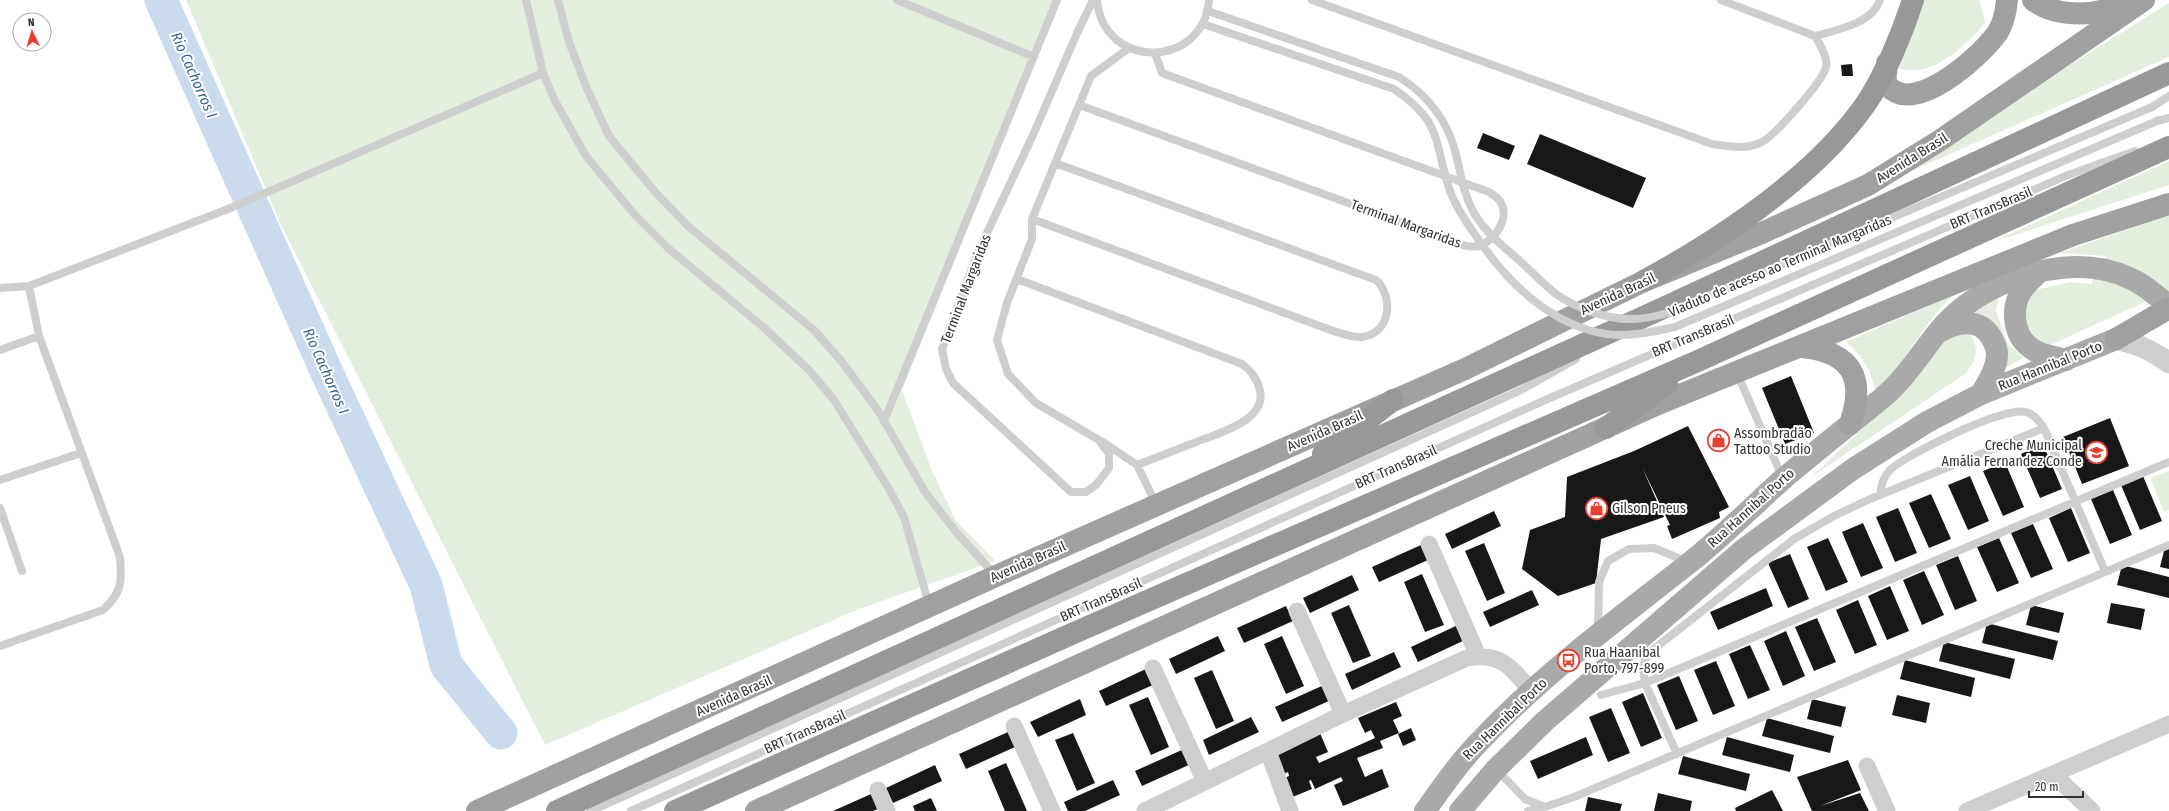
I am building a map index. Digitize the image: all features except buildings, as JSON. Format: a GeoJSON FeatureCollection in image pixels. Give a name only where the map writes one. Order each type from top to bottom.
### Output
{"type":"FeatureCollection","features":[{"type":"Feature","properties":{"kind":"highway"},"geometry":{"type":"LineString","coordinates":[[1644,280],[1675,264],[1734,226],[1817,159],[1845,130],[1866,104],[1887,63],[1912,0]]}},
{"type":"Feature","properties":{"kind":"highway"},"geometry":{"type":"LineString","coordinates":[[1887,63],[1886,82],[1890,90],[1901,95],[1914,95],[1945,82],[1971,60],[1997,32],[2005,15],[2007,0]]}},
{"type":"Feature","properties":{"kind":"highway"},"geometry":{"type":"LineString","coordinates":[[2033,0],[2056,11],[2084,13],[2102,11],[2127,0]]}},
{"type":"Feature","properties":{"kind":"highway","name":"Avenida Brasil"},"geometry":{"type":"LineString","coordinates":[[477,811],[996,576],[1465,369],[1644,280],[1764,232],[1868,185],[1939,141],[2144,0]]}},
{"type":"Feature","properties":{"kind":"highway","name":"Avenida Brasil"},"geometry":{"type":"LineString","coordinates":[[557,811],[1661,309],[2169,73]]}},
{"type":"Feature","properties":{"kind":"highway"},"geometry":{"type":"LineString","coordinates":[[674,811],[1067,636],[1700,360],[2169,147]]}},
{"type":"Feature","properties":{"kind":"highway"},"geometry":{"type":"LineString","coordinates":[[756,811],[1658,404],[1802,347],[1912,300],[2073,235],[2169,204]]}},
{"type":"Feature","properties":{"kind":"highway"},"geometry":{"type":"LineString","coordinates":[[2116,339],[2169,307]]}},
{"type":"Feature","properties":{"kind":"highway"},"geometry":{"type":"LineString","coordinates":[[1802,347],[1828,351],[1840,357],[1850,367],[1856,379],[1857,393],[1856,407],[1850,424]]}},
{"type":"Feature","properties":{"kind":"highway"},"geometry":{"type":"LineString","coordinates":[[1606,428],[1700,360]]}},
{"type":"Feature","properties":{"kind":"highway"},"geometry":{"type":"LineString","coordinates":[[1291,478],[1393,400]]}},
{"type":"Feature","properties":{"kind":"main road","name":"Rua Hannibal Porto"},"geometry":{"type":"LineString","coordinates":[[1425,811],[1451,774],[1480,740],[1531,691],[1689,563],[1783,479],[1883,398],[1904,377],[1938,332],[1956,313],[1978,296],[1998,285],[2045,270],[2081,267],[2105,270],[2129,277],[2169,307]]}},
{"type":"Feature","properties":{"kind":"main road"},"geometry":{"type":"LineString","coordinates":[[2045,270],[2023,289],[2017,300],[2015,315],[2016,329],[2022,340],[2034,350],[2066,360]]}},
{"type":"Feature","properties":{"kind":"main road"},"geometry":{"type":"LineString","coordinates":[[1938,332],[1951,326],[1963,323],[1976,324],[1988,332],[1997,353],[1992,376],[1981,394]]}},
{"type":"Feature","properties":{"kind":"main road","name":"Rua Hannibal Porto"},"geometry":{"type":"LineString","coordinates":[[1460,811],[1496,769],[1545,721],[1744,549],[1853,469],[1928,422],[1981,394],[2116,339]]}},
{"type":"Feature","properties":{"kind":"main road"},"geometry":{"type":"LineString","coordinates":[[1744,549],[1794,505],[1795,497],[1783,479]]}},
{"type":"Feature","properties":{"kind":"street"},"geometry":{"type":"LineString","coordinates":[[2116,339],[2136,344],[2153,351],[2169,363]]}},
{"type":"Feature","properties":{"kind":"street"},"geometry":{"type":"LineString","coordinates":[[1429,544],[1478,656]]}},
{"type":"Feature","properties":{"kind":"street"},"geometry":{"type":"LineString","coordinates":[[1297,611],[1343,714]]}},
{"type":"Feature","properties":{"kind":"street"},"geometry":{"type":"LineString","coordinates":[[1145,811],[1343,714],[1467,658],[1488,656],[1506,664],[1531,691]]}},
{"type":"Feature","properties":{"kind":"street"},"geometry":{"type":"LineString","coordinates":[[1153,668],[1205,782]]}},
{"type":"Feature","properties":{"kind":"street"},"geometry":{"type":"LineString","coordinates":[[1967,811],[2169,724]]}},
{"type":"Feature","properties":{"kind":"street"},"geometry":{"type":"LineString","coordinates":[[1014,726],[1052,811]]}},
{"type":"Feature","properties":{"kind":"street"},"geometry":{"type":"LineString","coordinates":[[1268,751],[1290,811]]}},
{"type":"Feature","properties":{"kind":"street"},"geometry":{"type":"LineString","coordinates":[[1867,766],[1887,811]]}},
{"type":"Feature","properties":{"kind":"street"},"geometry":{"type":"LineString","coordinates":[[2053,774],[2092,811]]}},
{"type":"Feature","properties":{"kind":"street"},"geometry":{"type":"LineString","coordinates":[[878,790],[887,811]]}},
{"type":"Feature","properties":{"kind":"lane"},"geometry":{"type":"LineString","coordinates":[[526,0],[543,73],[555,102],[586,156],[634,214],[669,249],[762,326],[803,365],[834,400],[890,489],[904,517],[930,607]]}},
{"type":"Feature","properties":{"kind":"lane"},"geometry":{"type":"LineString","coordinates":[[558,0],[569,42],[587,89],[609,136],[630,164],[689,227],[814,330],[842,362],[884,422],[925,492],[957,533],[996,576]]}},
{"type":"Feature","properties":{"kind":"lane"},"geometry":{"type":"LineString","coordinates":[[897,0],[1034,56]]}},
{"type":"Feature","properties":{"kind":"lane"},"geometry":{"type":"LineString","coordinates":[[884,422],[1057,0]]}},
{"type":"Feature","properties":{"kind":"lane","name":"Terminal Margaridas"},"geometry":{"type":"LineString","coordinates":[[1093,0],[1078,31],[1034,135],[978,252],[942,349],[946,369],[953,383],[1071,492],[1086,492],[1096,485],[1109,468],[1109,454],[1099,440]]}},
{"type":"Feature","properties":{"kind":"lane"},"geometry":{"type":"LineString","coordinates":[[1097,0],[1098,11],[1104,26],[1115,39],[1129,48],[1155,54],[1174,49],[1191,39],[1203,24],[1208,11],[1209,0]]}},
{"type":"Feature","properties":{"kind":"lane"},"geometry":{"type":"LineString","coordinates":[[1312,0],[1712,144],[1742,148],[1761,143],[1776,130],[1822,77],[1826,66],[1823,48],[1815,36],[1721,0]]}},
{"type":"Feature","properties":{"kind":"lane"},"geometry":{"type":"LineString","coordinates":[[1815,36],[1855,24],[1870,14],[1880,0]]}},
{"type":"Feature","properties":{"kind":"lane","name":"Viaduto de acesso ao Terminal Margaridas"},"geometry":{"type":"LineString","coordinates":[[1208,11],[1399,77],[1417,88],[1434,106],[1445,124],[1452,142],[1463,189],[1475,214],[1485,228],[1556,294],[1575,305],[1618,318],[1632,319],[1668,313],[2152,107],[2169,96]]}},
{"type":"Feature","properties":{"kind":"lane","name":"Viaduto de acesso ao Terminal Margaridas"},"geometry":{"type":"LineString","coordinates":[[1203,24],[1394,89],[1409,99],[1434,129],[1450,191],[1464,218],[1490,258],[1543,308],[1566,321],[1588,330],[1607,334],[1630,335],[1675,327],[2157,121],[2169,118]]}},
{"type":"Feature","properties":{"kind":"lane","name":"Terminal Margaridas"},"geometry":{"type":"LineString","coordinates":[[1129,48],[1091,76],[1032,219],[1032,239],[1008,303],[997,340],[1008,374],[1036,403],[1099,440],[1137,465]]}},
{"type":"Feature","properties":{"kind":"lane","name":"Terminal Margaridas"},"geometry":{"type":"LineString","coordinates":[[1079,105],[1466,246],[1478,246],[1489,240],[1501,226],[1503,209],[1499,200],[1489,192],[1162,73],[1155,54]]}},
{"type":"Feature","properties":{"kind":"lane"},"geometry":{"type":"LineString","coordinates":[[0,288],[28,286],[228,209],[543,73]]}},
{"type":"Feature","properties":{"kind":"lane","name":"BRT TransBrasil"},"geometry":{"type":"LineString","coordinates":[[631,811],[1543,401],[2068,175],[2169,139]]}},
{"type":"Feature","properties":{"kind":"lane"},"geometry":{"type":"LineString","coordinates":[[1032,219],[1309,322],[1353,336],[1363,337],[1374,333],[1386,318],[1387,294],[1383,286],[1376,280],[1055,163]]}},
{"type":"Feature","properties":{"kind":"lane"},"geometry":{"type":"LineString","coordinates":[[1017,279],[1242,364],[1252,372],[1257,380],[1260,394],[1258,408],[1241,424],[1137,465],[1156,505]]}},
{"type":"Feature","properties":{"kind":"lane"},"geometry":{"type":"LineString","coordinates":[[0,646],[103,610],[113,602],[119,590],[121,574],[120,557],[39,336],[28,286]]}},
{"type":"Feature","properties":{"kind":"lane","name":"BRT TransBrasil"},"geometry":{"type":"LineString","coordinates":[[591,811],[1521,390],[1661,309]]}},
{"type":"Feature","properties":{"kind":"lane"},"geometry":{"type":"LineString","coordinates":[[0,350],[39,336]]}},
{"type":"Feature","properties":{"kind":"lane"},"geometry":{"type":"LineString","coordinates":[[1737,373],[1783,479]]}},
{"type":"Feature","properties":{"kind":"lane"},"geometry":{"type":"LineString","coordinates":[[1880,494],[1885,477],[1894,466],[1960,431],[2004,414],[2025,412],[2035,416],[2044,428],[2074,502],[2105,571]]}},
{"type":"Feature","properties":{"kind":"lane"},"geometry":{"type":"LineString","coordinates":[[1677,754],[1645,683],[1642,666],[1644,659],[1650,652],[1794,539],[1834,516],[1880,494],[2044,428]]}},
{"type":"Feature","properties":{"kind":"lane"},"geometry":{"type":"LineString","coordinates":[[0,480],[81,453]]}},
{"type":"Feature","properties":{"kind":"lane"},"geometry":{"type":"LineString","coordinates":[[1601,695],[1645,683],[2169,462]]}},
{"type":"Feature","properties":{"kind":"lane"},"geometry":{"type":"LineString","coordinates":[[0,508],[22,571]]}},
{"type":"Feature","properties":{"kind":"lane"},"geometry":{"type":"LineString","coordinates":[[1528,811],[1545,807],[1677,754],[2169,545]]}},
{"type":"Feature","properties":{"kind":"lane"},"geometry":{"type":"LineString","coordinates":[[1597,637],[1600,582],[1608,561],[1629,549],[1654,548],[1689,563]]}},
{"type":"Feature","properties":{"kind":"lane"},"geometry":{"type":"LineString","coordinates":[[1496,769],[1525,799],[1545,807]]}},
{"type":"Feature","properties":{"kind":"green space"},"geometry":{"type":"Polygon","coordinates":[[[186,0],[1061,0],[902,390],[933,473],[956,521],[995,561],[859,609],[545,745],[280,223],[186,0]]]}},
{"type":"Feature","properties":{"kind":"green space"},"geometry":{"type":"Polygon","coordinates":[[[1923,0],[1980,0],[1985,23],[1957,51],[1935,65],[1923,69],[1910,70],[1898,68],[1923,0]]]}},
{"type":"Feature","properties":{"kind":"green space"},"geometry":{"type":"Polygon","coordinates":[[[2169,3],[2169,57],[1871,189],[2169,3]]]}},
{"type":"Feature","properties":{"kind":"green space"},"geometry":{"type":"Polygon","coordinates":[[[2169,161],[2169,185],[1993,242],[2169,161]]]}},
{"type":"Feature","properties":{"kind":"green space"},"geometry":{"type":"Polygon","coordinates":[[[2169,215],[2169,291],[2048,346],[2034,336],[2030,331],[2025,314],[2026,304],[2031,291],[2070,282],[2091,284],[2106,256],[2060,253],[2169,215]]]}},
{"type":"Feature","properties":{"kind":"green space"},"geometry":{"type":"Polygon","coordinates":[[[1999,294],[1996,311],[2008,344],[2024,358],[1998,371],[1995,328],[1982,315],[1965,311],[1999,294]]]}},
{"type":"Feature","properties":{"kind":"green space"},"geometry":{"type":"Polygon","coordinates":[[[1953,295],[1932,318],[1896,370],[1876,394],[1866,365],[1846,342],[1953,295]]]}},
{"type":"Feature","properties":{"kind":"green space"},"geometry":{"type":"Polygon","coordinates":[[[1969,332],[1975,343],[1976,353],[1965,374],[1810,478],[1899,394],[1949,334],[1969,332]]]}},
{"type":"Feature","properties":{"kind":"green space"},"geometry":{"type":"Polygon","coordinates":[[[2169,471],[2169,510],[2164,512],[2150,478],[2169,471]]]}},
{"type":"Feature","properties":{"kind":"waterway","name":"Rio Cachorros I"},"geometry":{"type":"LineString","coordinates":[[161,0],[328,375],[426,585],[446,665],[501,733]]}},
{"type":"Feature","properties":{"kind":"place","name":"Assombradão Tattoo Studio"},"geometry":{"type":"Point","coordinates":[1719,441]}},
{"type":"Feature","properties":{"kind":"place","name":"Creche Municipal Amália Fernandez Conde"},"geometry":{"type":"Point","coordinates":[2097,453]}},
{"type":"Feature","properties":{"kind":"place","name":"Gilson Pneus"},"geometry":{"type":"Point","coordinates":[1597,508]}},
{"type":"Feature","properties":{"kind":"place","name":"Rua Haanibal Porto, 797-899"},"geometry":{"type":"Point","coordinates":[1569,660]}}]}
